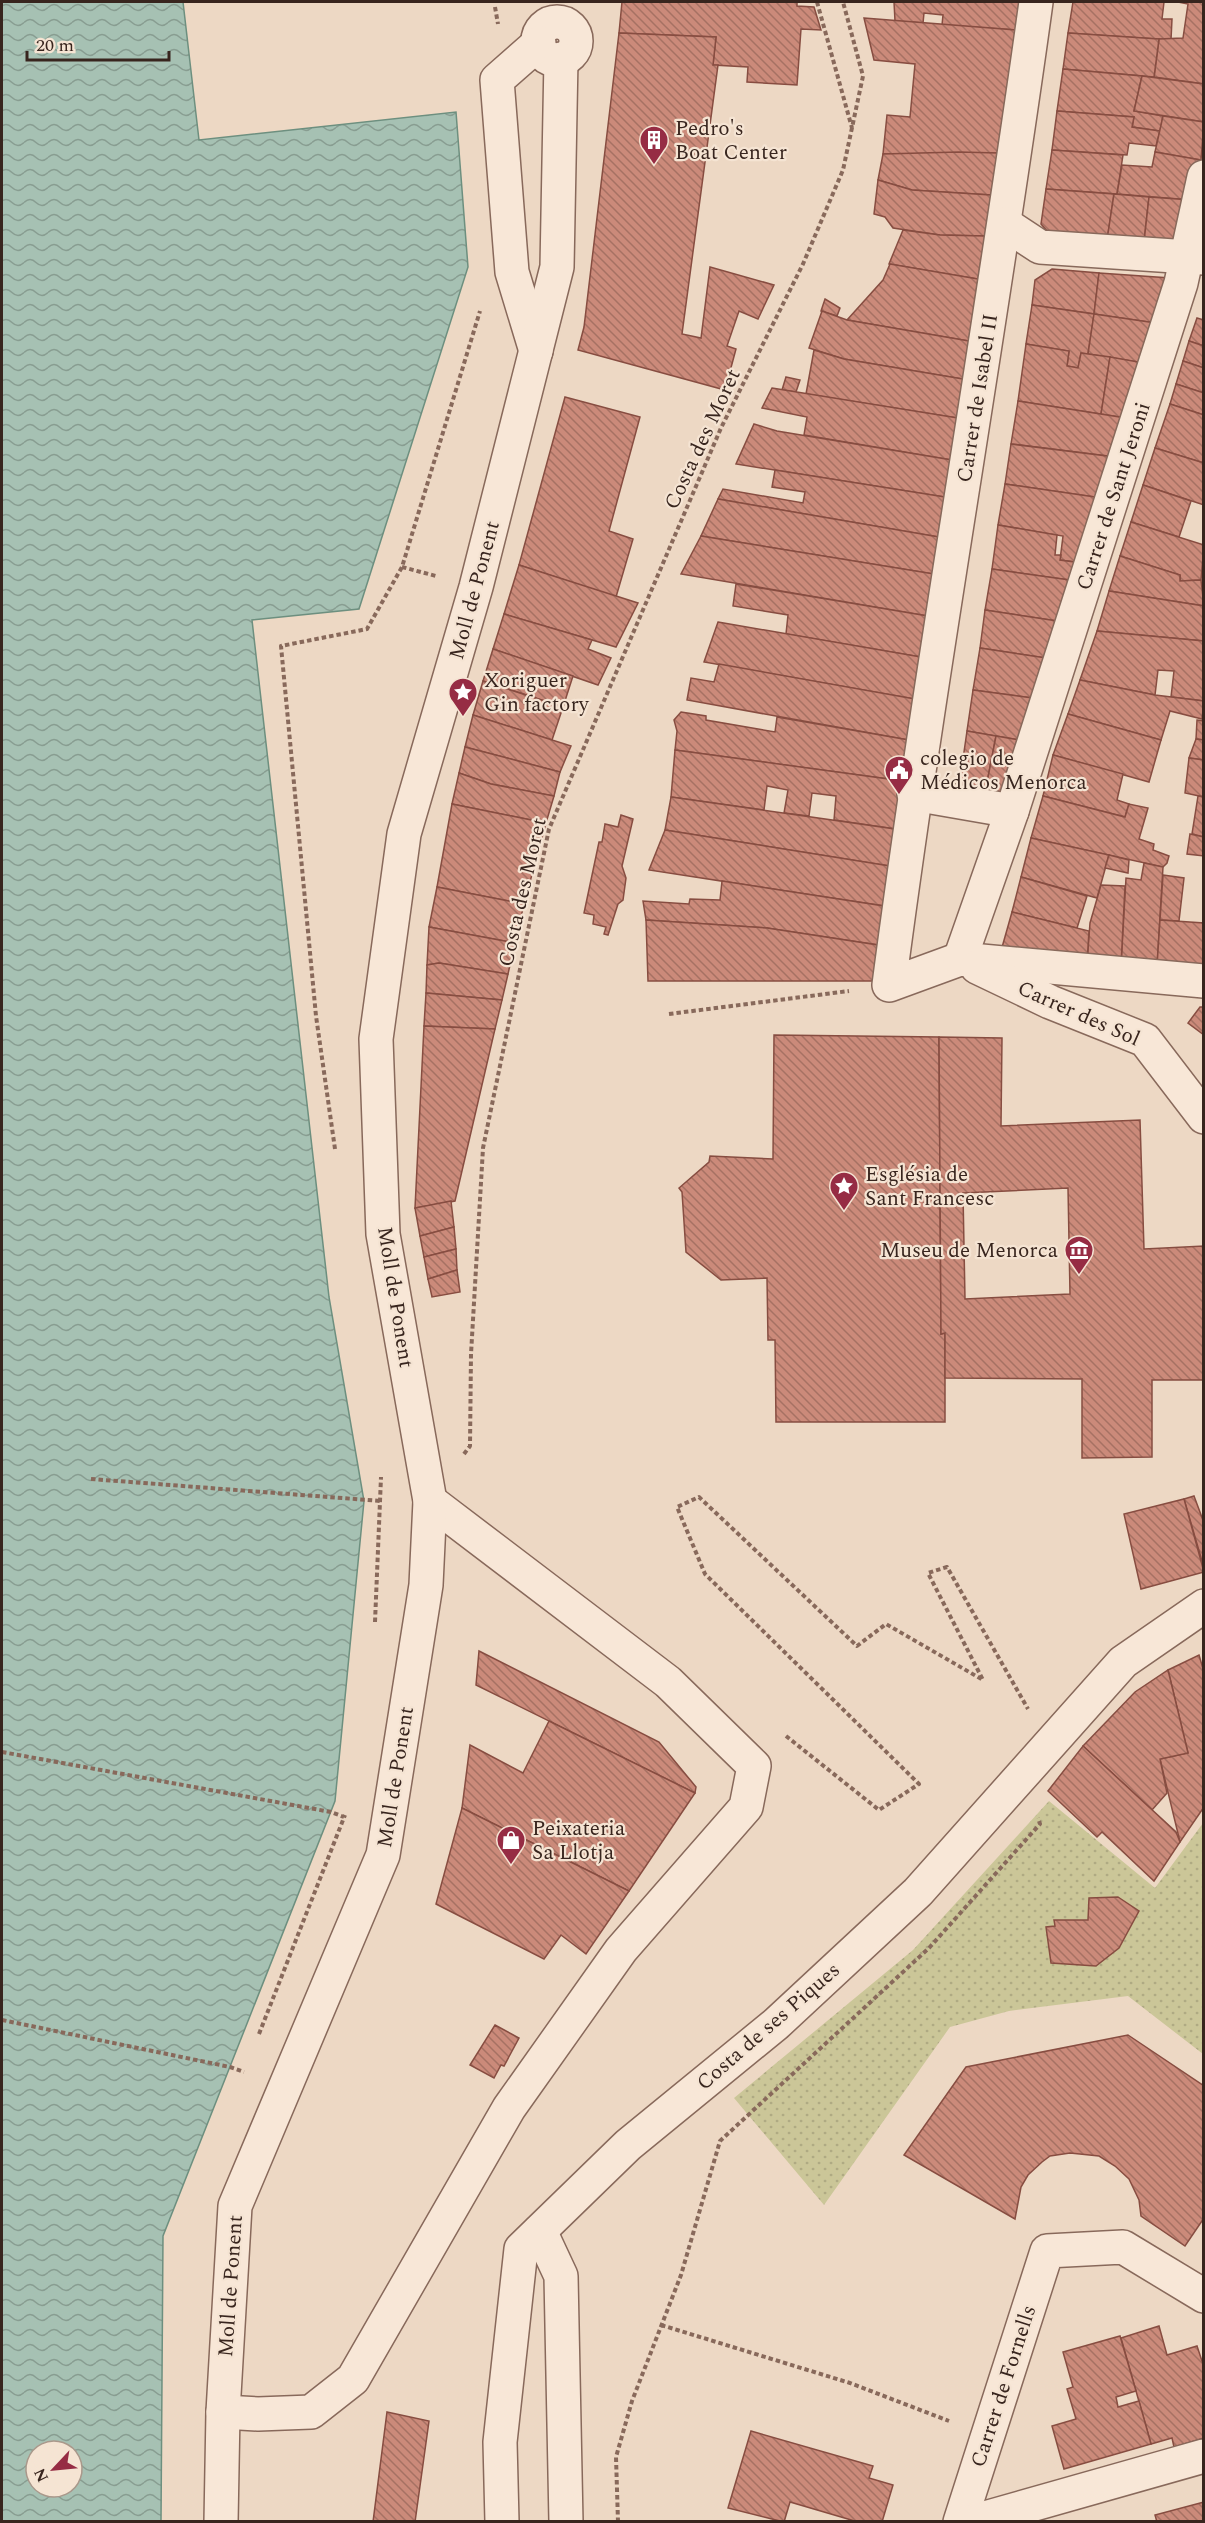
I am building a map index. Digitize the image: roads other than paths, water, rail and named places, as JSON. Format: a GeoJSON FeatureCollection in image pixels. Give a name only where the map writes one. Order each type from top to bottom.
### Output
{"type":"FeatureCollection","features":[{"type":"Feature","properties":{"kind":"street","name":"Carrer de Isabel II"},"geometry":{"type":"LineString","coordinates":[[960,958],[889,985],[914,794],[1005,224],[1036,2]]}},
{"type":"Feature","properties":{"kind":"street"},"geometry":{"type":"LineString","coordinates":[[536,351],[512,272],[497,80],[506,73],[550,51],[572,53],[576,42],[574,30],[564,12]]}},
{"type":"Feature","properties":{"kind":"street","name":"Moll de Ponent"},"geometry":{"type":"LineString","coordinates":[[221,2522],[223,2412],[235,2206],[383,1855],[426,1585],[430,1501],[383,1234],[376,1039],[404,834],[476,587],[557,267],[550,51]]}},
{"type":"Feature","properties":{"kind":"street","name":"Carrer de Sant Jeroni"},"geometry":{"type":"LineString","coordinates":[[960,958],[1012,811],[1181,283],[1195,257],[1203,177]]}},
{"type":"Feature","properties":{"kind":"street"},"geometry":{"type":"LineString","coordinates":[[1005,224],[1040,247],[1195,257]]}},
{"type":"Feature","properties":{"kind":"street"},"geometry":{"type":"LineString","coordinates":[[914,794],[1012,811]]}},
{"type":"Feature","properties":{"kind":"street"},"geometry":{"type":"LineString","coordinates":[[960,958],[1203,981]]}},
{"type":"Feature","properties":{"kind":"street","name":"Carrer des Sol"},"geometry":{"type":"LineString","coordinates":[[960,958],[1050,1002],[1145,1040],[1203,1117]]}},
{"type":"Feature","properties":{"kind":"street"},"geometry":{"type":"LineString","coordinates":[[223,2412],[258,2414],[311,2412],[352,2379],[509,2108],[621,1950],[746,1807],[754,1766],[746,1757],[668,1683],[430,1501]]}},
{"type":"Feature","properties":{"kind":"street","name":"Costa de ses Piques"},"geometry":{"type":"LineString","coordinates":[[502,2522],[500,2442],[521,2249],[628,2145],[776,2024],[918,1892],[1124,1662],[1203,1606]]}},
{"type":"Feature","properties":{"kind":"street"},"geometry":{"type":"LineString","coordinates":[[540,2231],[561,2276],[566,2522]]}},
{"type":"Feature","properties":{"kind":"street","name":"Carrer de Fornells"},"geometry":{"type":"LineString","coordinates":[[960,2522],[1047,2251],[1123,2247],[1203,2296]]}},
{"type":"Feature","properties":{"kind":"street"},"geometry":{"type":"LineString","coordinates":[[971,2522],[1203,2456]]}},
{"type":"Feature","properties":{"kind":"water"},"geometry":{"type":"Polygon","coordinates":[[[2,2],[183,2],[199,140],[456,112],[468,267],[359,609],[252,620],[329,1297],[364,1501],[335,1801],[163,2236],[161,2521],[2,2521],[2,2]]]}},
{"type":"Feature","properties":{"kind":"place","name":"Pedro's Boat Center"},"geometry":{"type":"Point","coordinates":[654,166]}},
{"type":"Feature","properties":{"kind":"place","name":"Xoriguer Gin factory"},"geometry":{"type":"Point","coordinates":[463,718]}},
{"type":"Feature","properties":{"kind":"place","name":"colegio de Médicos Menorca"},"geometry":{"type":"Point","coordinates":[899,796]}},
{"type":"Feature","properties":{"kind":"place","name":"Església de Sant Francesc"},"geometry":{"type":"Point","coordinates":[844,1212]}},
{"type":"Feature","properties":{"kind":"place","name":"Museu de Menorca"},"geometry":{"type":"Point","coordinates":[1079,1276]}},
{"type":"Feature","properties":{"kind":"place","name":"Peixateria Sa Llotja"},"geometry":{"type":"Point","coordinates":[511,1866]}}]}
